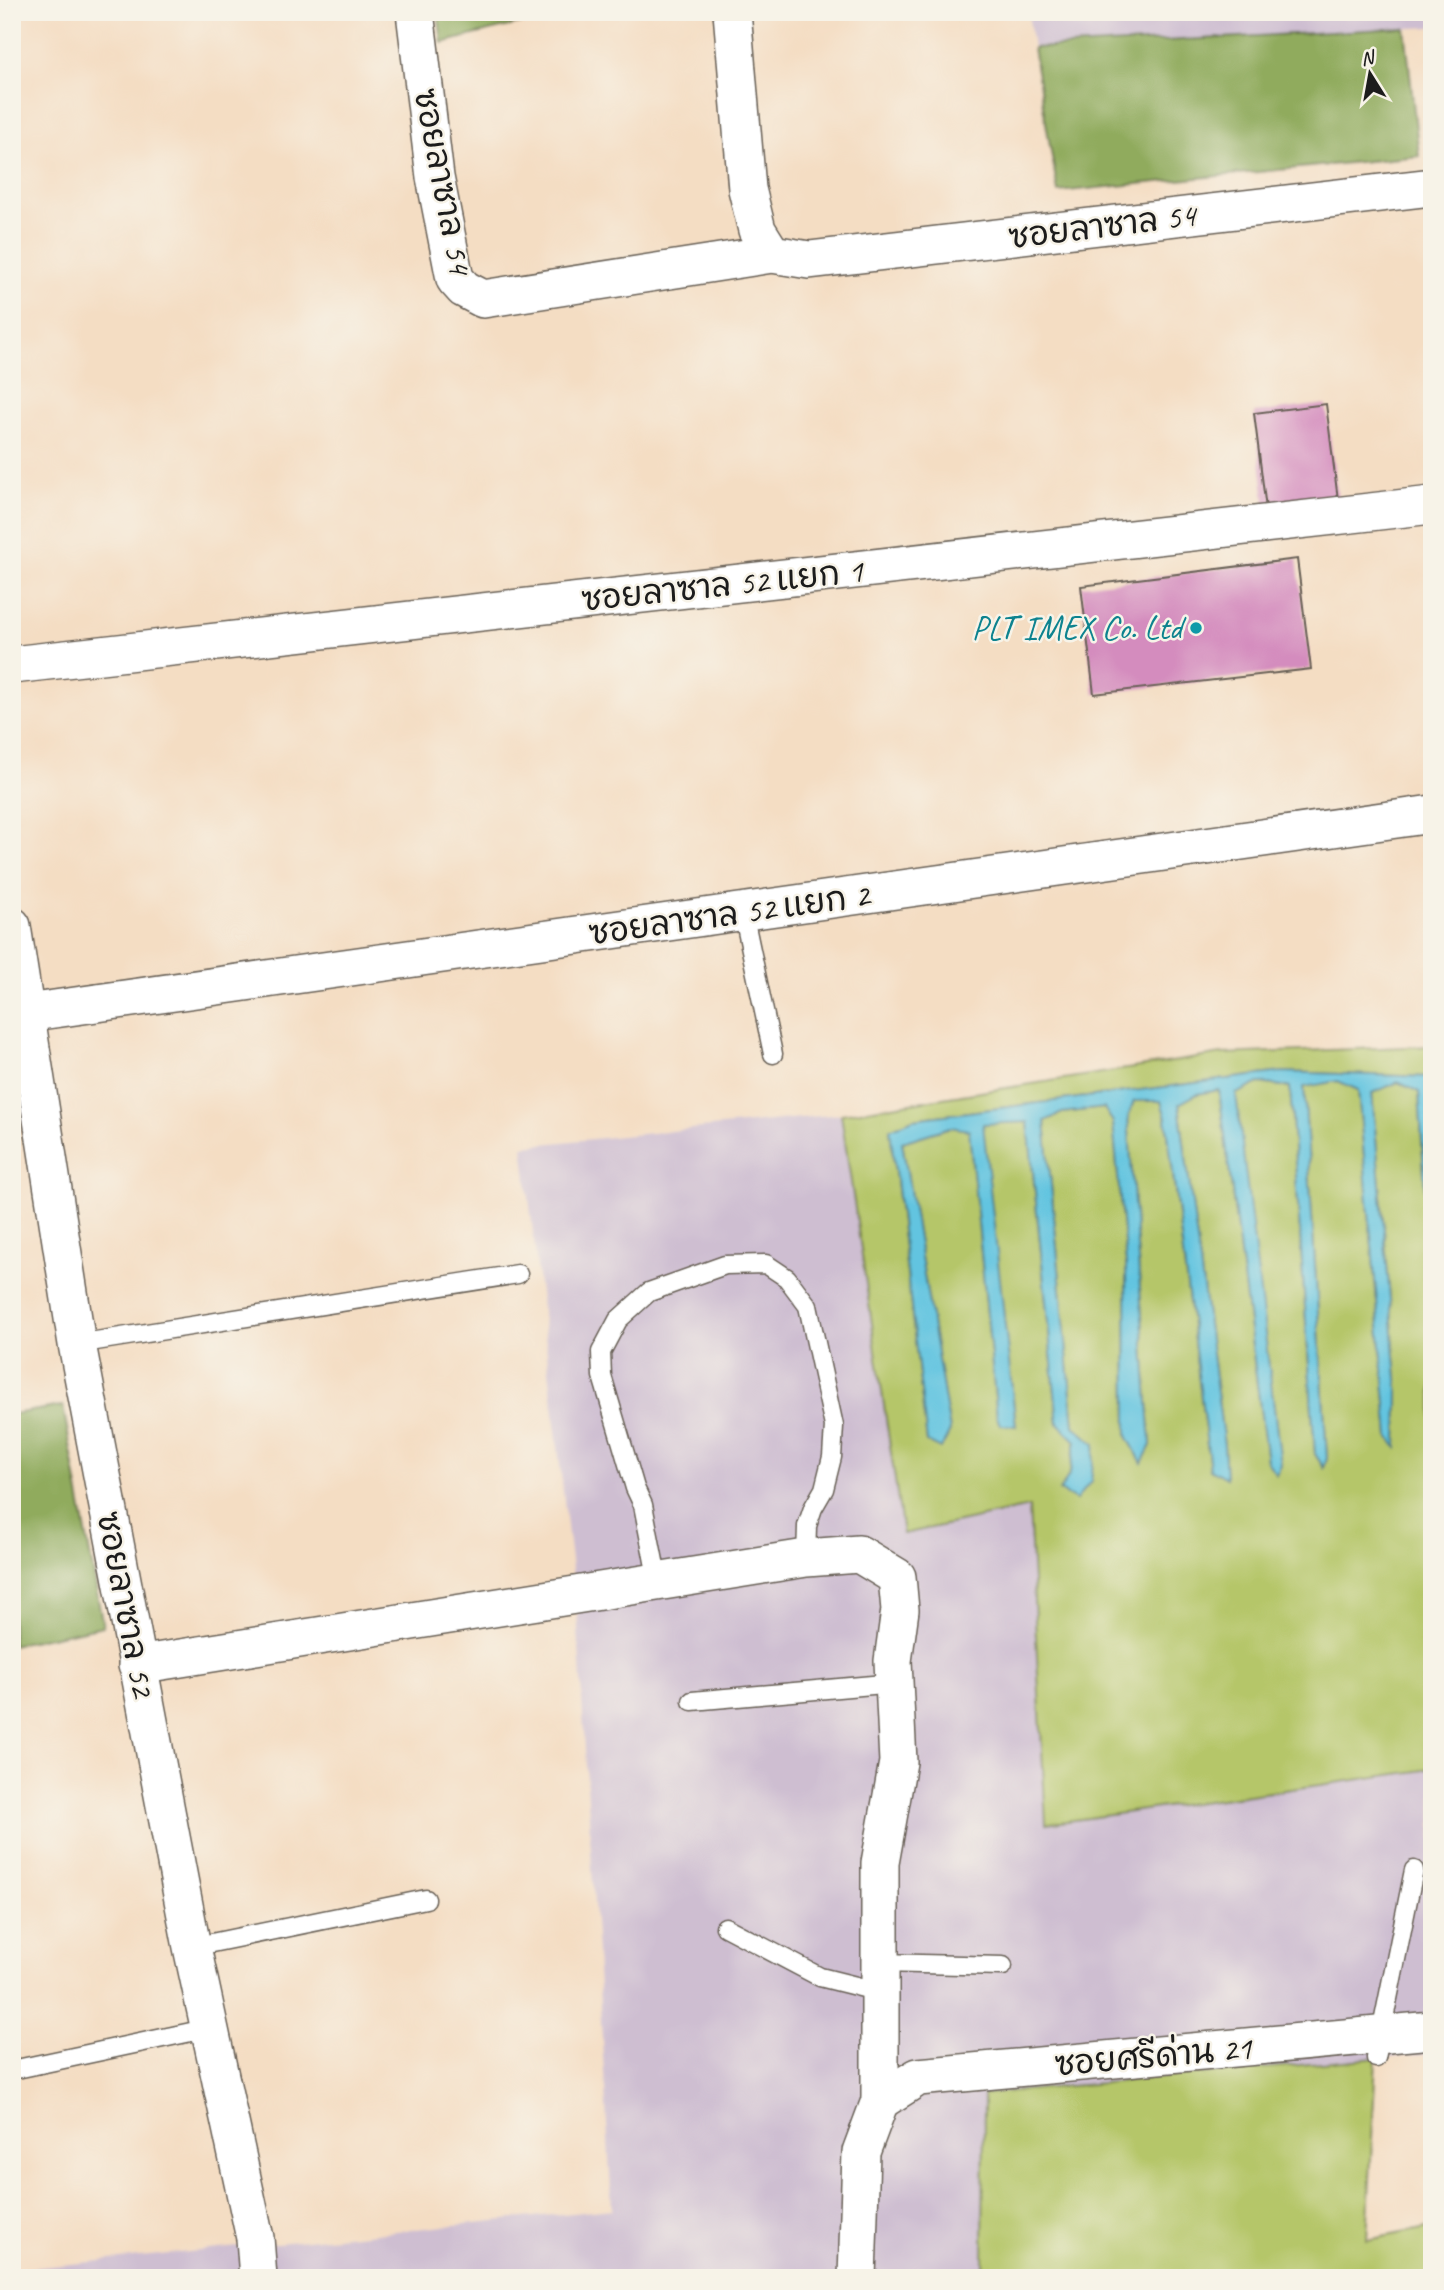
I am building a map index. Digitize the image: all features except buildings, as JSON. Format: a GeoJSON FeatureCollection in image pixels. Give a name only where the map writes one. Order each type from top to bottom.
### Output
{"type":"FeatureCollection","features":[{"type":"Feature","properties":{"kind":"street","name":"ซอยลาซาล 54"},"geometry":{"type":"LineString","coordinates":[[415,12],[435,177],[455,278],[464,289],[483,299],[772,254],[809,260],[1432,187]]}},
{"type":"Feature","properties":{"kind":"street"},"geometry":{"type":"LineString","coordinates":[[732,12],[747,189],[757,230],[772,254]]}},
{"type":"Feature","properties":{"kind":"street","name":"ซอยลาซาล 52 แยก 1"},"geometry":{"type":"LineString","coordinates":[[12,665],[1432,505]]}},
{"type":"Feature","properties":{"kind":"street","name":"ซอยลาซาล 52 แยก 2"},"geometry":{"type":"LineString","coordinates":[[26,1013],[1432,814]]}},
{"type":"Feature","properties":{"kind":"street","name":"ซอยลาซาล 52"},"geometry":{"type":"LineString","coordinates":[[12,926],[77,1344],[192,1947],[255,2238],[258,2278]]}},
{"type":"Feature","properties":{"kind":"street"},"geometry":{"type":"LineString","coordinates":[[137,1665],[806,1558],[859,1554],[897,1577],[900,1610],[893,1661],[898,1762],[880,1863],[880,2101],[861,2152],[857,2278]]}},
{"type":"Feature","properties":{"kind":"street","name":"ซอยศรีด่าน 21"},"geometry":{"type":"LineString","coordinates":[[880,2101],[918,2077],[1378,2046],[1432,2030]]}},
{"type":"Feature","properties":{"kind":"lane"},"geometry":{"type":"LineString","coordinates":[[744,912],[773,1054]]}},
{"type":"Feature","properties":{"kind":"lane"},"geometry":{"type":"LineString","coordinates":[[658,1582],[643,1505],[632,1478],[602,1376],[601,1352],[618,1320],[649,1292],[724,1265],[766,1264],[787,1278],[808,1306],[834,1426],[832,1457],[824,1489],[807,1526],[806,1558]]}},
{"type":"Feature","properties":{"kind":"lane"},"geometry":{"type":"LineString","coordinates":[[77,1344],[519,1274]]}},
{"type":"Feature","properties":{"kind":"lane"},"geometry":{"type":"LineString","coordinates":[[692,1701],[895,1682]]}},
{"type":"Feature","properties":{"kind":"lane"},"geometry":{"type":"LineString","coordinates":[[1378,2046],[1415,1870]]}},
{"type":"Feature","properties":{"kind":"lane"},"geometry":{"type":"LineString","coordinates":[[192,1947],[426,1899]]}},
{"type":"Feature","properties":{"kind":"lane"},"geometry":{"type":"LineString","coordinates":[[725,1927],[820,1977],[880,1978],[1003,1966]]}},
{"type":"Feature","properties":{"kind":"lane"},"geometry":{"type":"LineString","coordinates":[[12,2070],[210,2028]]}},
{"type":"Feature","properties":{"kind":"shaded area"},"geometry":{"type":"Polygon","coordinates":[[[1028,12],[1432,12],[1432,27],[1033,48],[1028,12]]]}},
{"type":"Feature","properties":{"kind":"shaded area"},"geometry":{"type":"Polygon","coordinates":[[[841,1114],[903,1534],[1029,1507],[1046,1823],[1432,1769],[1432,2053],[984,2094],[983,2278],[12,2278],[12,2272],[22,2269],[612,2209],[577,1612],[523,1146],[841,1114]]]}},
{"type":"Feature","properties":{"kind":"green space"},"geometry":{"type":"Polygon","coordinates":[[[438,12],[565,12],[442,43],[438,12]]]}},
{"type":"Feature","properties":{"kind":"green space"},"geometry":{"type":"Polygon","coordinates":[[[1405,28],[1419,156],[1058,192],[1033,48],[1405,28]]]}},
{"type":"Feature","properties":{"kind":"green space"},"geometry":{"type":"Polygon","coordinates":[[[1432,1046],[1432,1077],[1282,1072],[913,1119],[890,1130],[927,1442],[950,1431],[902,1142],[950,1127],[969,1129],[997,1417],[1016,1426],[982,1123],[1028,1122],[1058,1423],[1076,1440],[1070,1473],[1060,1491],[1091,1481],[1074,1427],[1045,1121],[1062,1113],[1104,1108],[1113,1122],[1126,1264],[1127,1436],[1142,1462],[1151,1445],[1128,1117],[1134,1100],[1161,1101],[1166,1118],[1210,1469],[1226,1478],[1224,1445],[1179,1104],[1197,1094],[1219,1090],[1267,1461],[1276,1474],[1281,1465],[1235,1093],[1258,1083],[1290,1087],[1315,1454],[1324,1468],[1327,1458],[1304,1086],[1338,1081],[1358,1089],[1389,1436],[1397,1447],[1398,1390],[1372,1093],[1398,1082],[1419,1092],[1432,1305],[1432,1769],[1046,1824],[1029,1507],[903,1534],[841,1114],[1222,1054],[1432,1046]]]}},
{"type":"Feature","properties":{"kind":"green space"},"geometry":{"type":"Polygon","coordinates":[[[63,1406],[103,1626],[12,1645],[12,1414],[63,1406]]]}},
{"type":"Feature","properties":{"kind":"green space"},"geometry":{"type":"Polygon","coordinates":[[[1376,2058],[1367,2240],[1432,2227],[1432,2278],[983,2278],[984,2094],[1376,2058]]]}},
{"type":"Feature","properties":{"kind":"water"},"geometry":{"type":"Polygon","coordinates":[[[1282,1072],[1432,1077],[1432,1305],[1419,1092],[1398,1082],[1372,1093],[1398,1390],[1397,1448],[1389,1436],[1358,1090],[1338,1081],[1304,1087],[1327,1458],[1324,1468],[1315,1454],[1290,1087],[1259,1083],[1236,1094],[1281,1465],[1276,1475],[1267,1461],[1219,1090],[1197,1094],[1179,1104],[1224,1445],[1226,1478],[1210,1469],[1166,1118],[1161,1101],[1134,1101],[1128,1117],[1151,1445],[1142,1463],[1127,1436],[1126,1264],[1113,1122],[1104,1108],[1062,1113],[1045,1121],[1074,1426],[1095,1444],[1091,1481],[1076,1500],[1060,1491],[1070,1473],[1076,1441],[1058,1423],[1028,1122],[983,1124],[1016,1426],[1000,1425],[997,1417],[969,1130],[950,1127],[902,1142],[950,1431],[941,1449],[927,1442],[890,1129],[913,1119],[1282,1072]]]}},
{"type":"Feature","properties":{"kind":"place","name":"PLT IMEX Co. Ltd"},"geometry":{"type":"Point","coordinates":[1196,628]}}]}
